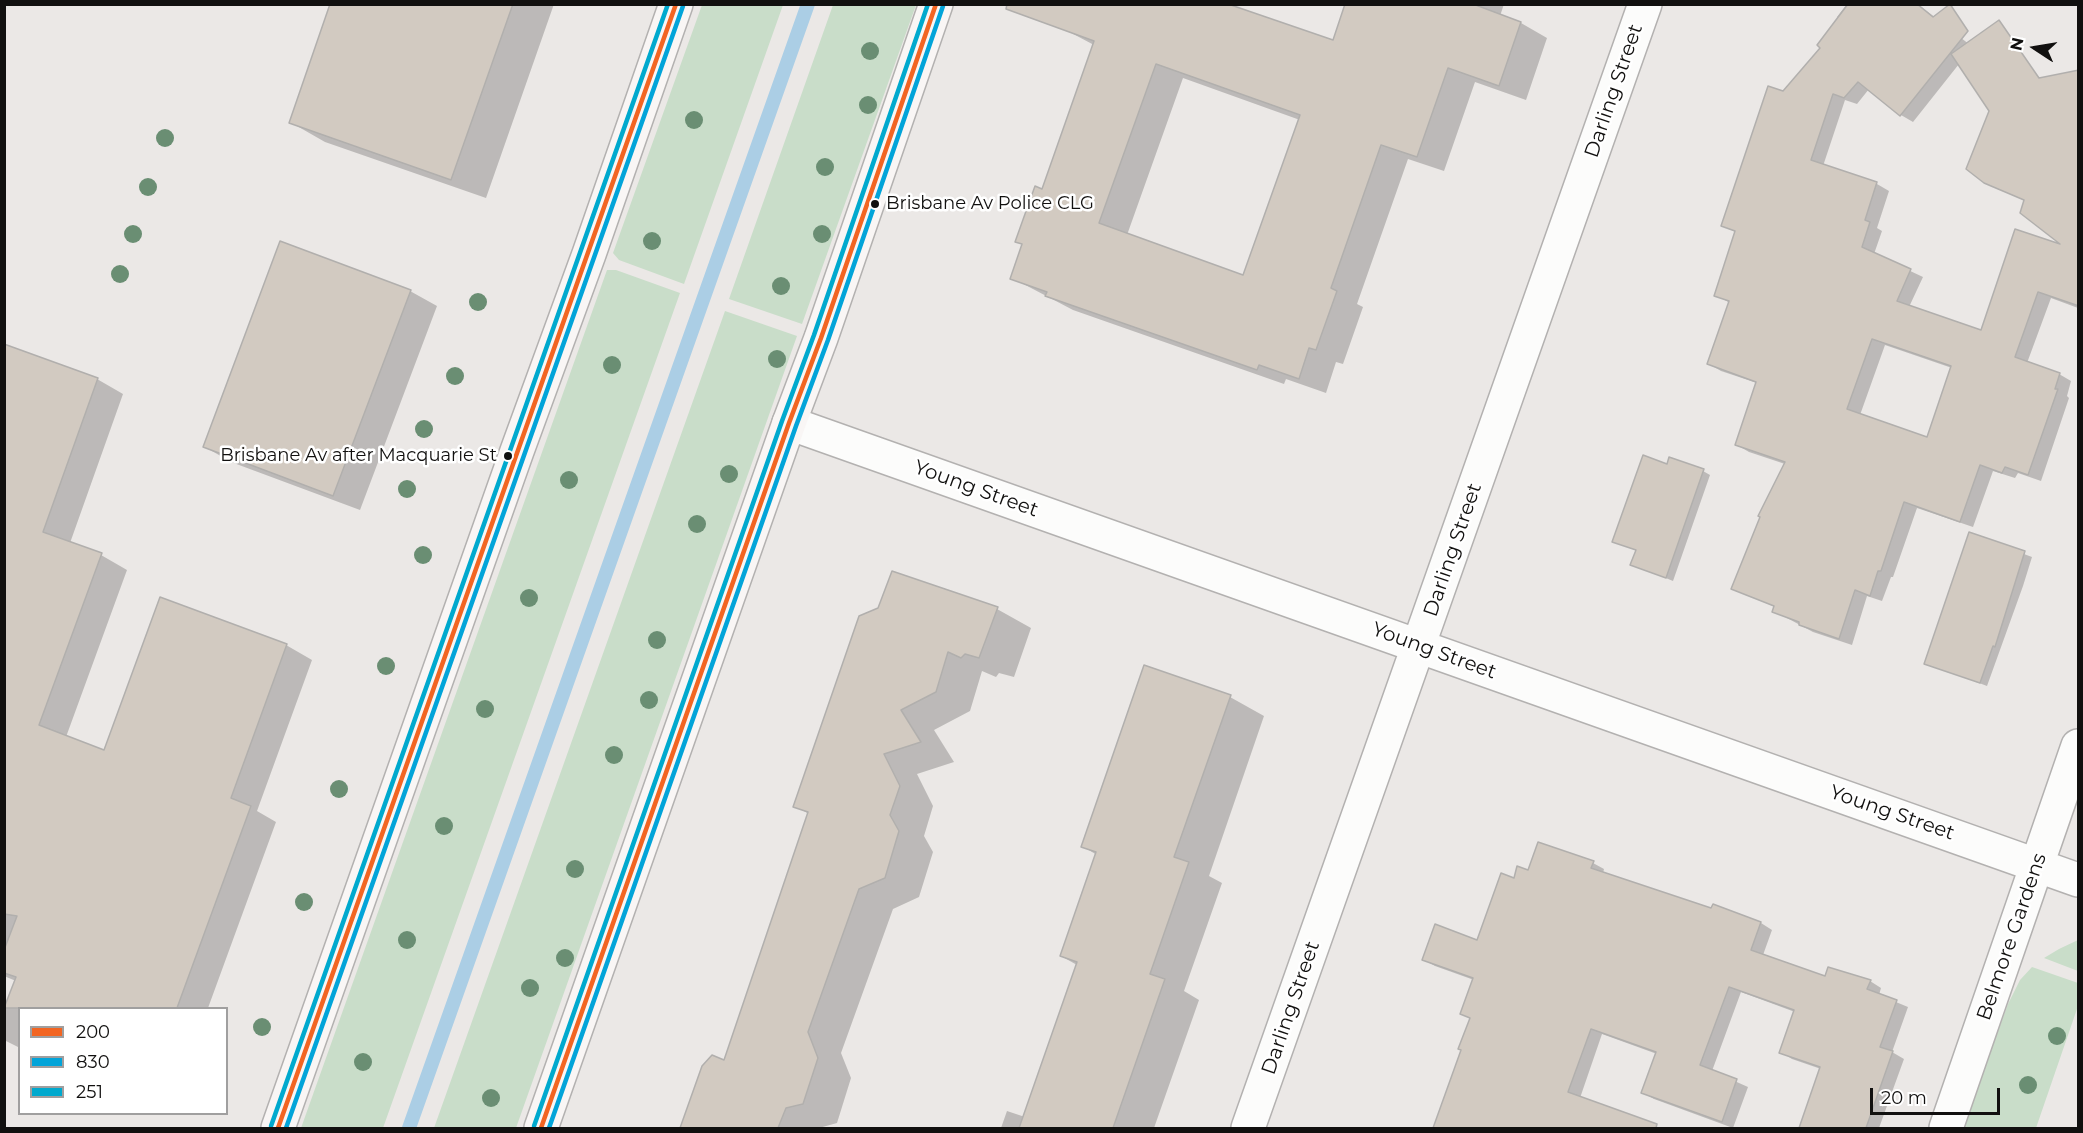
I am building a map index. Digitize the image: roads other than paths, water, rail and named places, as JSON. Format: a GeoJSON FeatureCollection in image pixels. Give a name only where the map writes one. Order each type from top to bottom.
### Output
{"type":"FeatureCollection","features":[{"type":"Feature","properties":{"kind":"main road"},"geometry":{"type":"LineString","coordinates":[[278,1128],[517,451],[590,254],[676,4]]}},
{"type":"Feature","properties":{"kind":"main road"},"geometry":{"type":"LineString","coordinates":[[541,1128],[821,338],[936,4]]}},
{"type":"Feature","properties":{"kind":"street","name":"Darling Street"},"geometry":{"type":"LineString","coordinates":[[1248,1128],[1645,4]]}},
{"type":"Feature","properties":{"kind":"street","name":"Young Street"},"geometry":{"type":"LineString","coordinates":[[789,423],[2079,880]]}},
{"type":"Feature","properties":{"kind":"street","name":"Belmore Gardens"},"geometry":{"type":"LineString","coordinates":[[1946,1128],[2079,746]]}},
{"type":"Feature","properties":{"kind":"waterway"},"geometry":{"type":"LineString","coordinates":[[409,1128],[808,4]]}},
{"type":"Feature","properties":{"kind":"place","name":"Brisbane Av Police CLG"},"geometry":{"type":"Point","coordinates":[875,204]}},
{"type":"Feature","properties":{"kind":"place","name":"Brisbane Av after Macquarie St"},"geometry":{"type":"Point","coordinates":[508,456]}}]}
